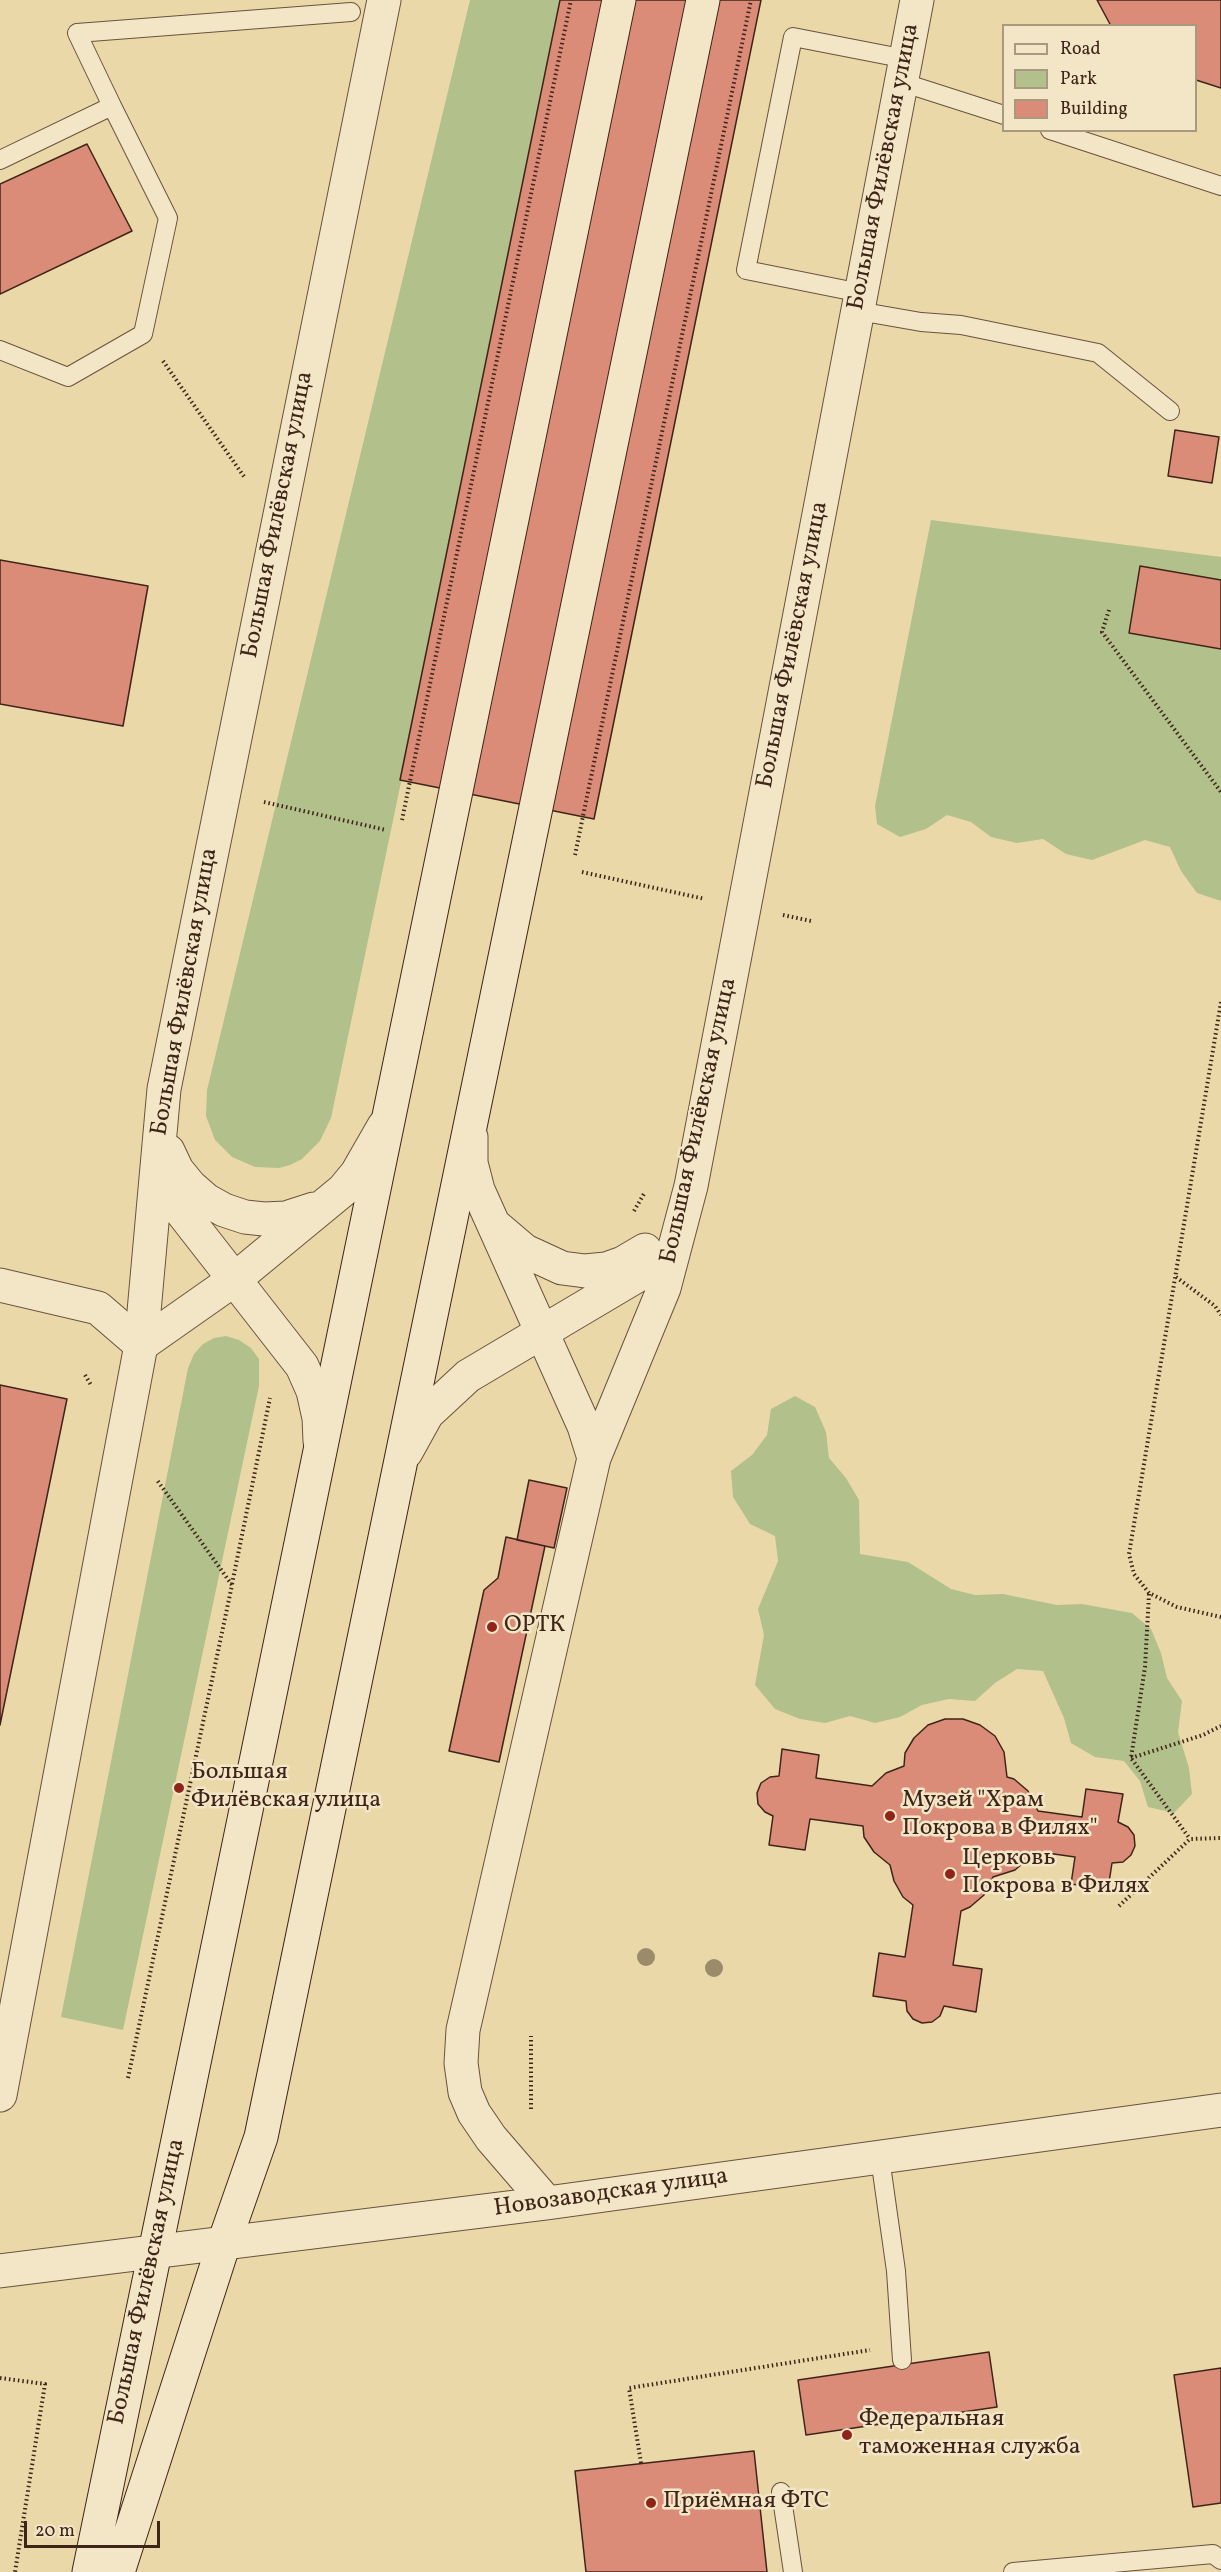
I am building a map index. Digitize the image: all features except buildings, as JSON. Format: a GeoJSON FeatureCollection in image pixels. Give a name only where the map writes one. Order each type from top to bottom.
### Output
{"type":"FeatureCollection","features":[{"type":"Feature","properties":{"kind":"street","name":"Большая Филёвская улица"},"geometry":{"type":"LineString","coordinates":[[0,2095],[141,1345],[161,1109],[384,0]]}},
{"type":"Feature","properties":{"kind":"street","name":"Большая Филёвская улица"},"geometry":{"type":"LineString","coordinates":[[89,2572],[619,0]]}},
{"type":"Feature","properties":{"kind":"street","name":"Большая Филёвская улица"},"geometry":{"type":"LineString","coordinates":[[118,2572],[224,2243],[261,2137],[703,0]]}},
{"type":"Feature","properties":{"kind":"street","name":"Большая Филёвская улица"},"geometry":{"type":"LineString","coordinates":[[548,2203],[491,2138],[474,2113],[465,2092],[460,2063],[463,2030],[594,1458],[664,1288],[691,1186],[917,0]]}},
{"type":"Feature","properties":{"kind":"street"},"geometry":{"type":"LineString","coordinates":[[0,1285],[98,1308],[141,1345],[235,1279],[343,1190],[357,1173],[383,1128],[391,1106]]}},
{"type":"Feature","properties":{"kind":"street"},"geometry":{"type":"LineString","coordinates":[[161,1109],[168,1150],[177,1170],[190,1186],[215,1205],[245,1217],[264,1220],[306,1213],[326,1203]]}},
{"type":"Feature","properties":{"kind":"street"},"geometry":{"type":"LineString","coordinates":[[470,1123],[471,1163],[478,1190],[584,1426],[594,1458]]}},
{"type":"Feature","properties":{"kind":"street"},"geometry":{"type":"LineString","coordinates":[[157,1160],[161,1178],[174,1202],[302,1366],[313,1391],[319,1418],[320,1451]]}},
{"type":"Feature","properties":{"kind":"street"},"geometry":{"type":"LineString","coordinates":[[488,1216],[504,1235],[542,1261],[562,1268],[585,1271],[606,1269],[624,1263],[654,1243],[676,1214],[691,1186]]}},
{"type":"Feature","properties":{"kind":"street"},"geometry":{"type":"LineString","coordinates":[[399,1467],[423,1421],[447,1394],[468,1376],[672,1255]]}},
{"type":"Feature","properties":{"kind":"street","name":"Новозаводская улица"},"geometry":{"type":"LineString","coordinates":[[0,2271],[548,2203],[1221,2110]]}},
{"type":"Feature","properties":{"kind":"lane"},"geometry":{"type":"LineString","coordinates":[[0,350],[68,377],[143,334],[168,218],[77,33],[351,12]]}},
{"type":"Feature","properties":{"kind":"lane"},"geometry":{"type":"LineString","coordinates":[[1002,114],[904,70],[793,37],[746,270],[921,322],[961,325],[1098,353],[1170,411]]}},
{"type":"Feature","properties":{"kind":"lane"},"geometry":{"type":"LineString","coordinates":[[0,160],[112,106]]}},
{"type":"Feature","properties":{"kind":"lane"},"geometry":{"type":"LineString","coordinates":[[1056,132],[1221,186]]}},
{"type":"Feature","properties":{"kind":"lane"},"geometry":{"type":"LineString","coordinates":[[880,2158],[896,2271],[901,2352]]}},
{"type":"Feature","properties":{"kind":"lane"},"geometry":{"type":"LineString","coordinates":[[781,2492],[793,2572]]}},
{"type":"Feature","properties":{"kind":"lane"},"geometry":{"type":"LineString","coordinates":[[1013,2572],[1213,2554],[1221,2560]]}},
{"type":"Feature","properties":{"kind":"path"},"geometry":{"type":"LineString","coordinates":[[402,820],[571,0]]}},
{"type":"Feature","properties":{"kind":"path"},"geometry":{"type":"LineString","coordinates":[[575,855],[751,0]]}},
{"type":"Feature","properties":{"kind":"path"},"geometry":{"type":"LineString","coordinates":[[143,334],[251,487]]}},
{"type":"Feature","properties":{"kind":"path"},"geometry":{"type":"LineString","coordinates":[[1109,610],[1102,632],[1221,792]]}},
{"type":"Feature","properties":{"kind":"path"},"geometry":{"type":"LineString","coordinates":[[257,801],[386,830]]}},
{"type":"Feature","properties":{"kind":"path"},"geometry":{"type":"LineString","coordinates":[[582,872],[703,898]]}},
{"type":"Feature","properties":{"kind":"path"},"geometry":{"type":"LineString","coordinates":[[701,910],[705,887]]}},
{"type":"Feature","properties":{"kind":"path"},"geometry":{"type":"LineString","coordinates":[[1221,1002],[1129,1554],[1134,1574],[1149,1593],[1177,1607],[1221,1617]]}},
{"type":"Feature","properties":{"kind":"path"},"geometry":{"type":"LineString","coordinates":[[627,1216],[636,1210],[646,1191]]}},
{"type":"Feature","properties":{"kind":"path"},"geometry":{"type":"LineString","coordinates":[[1176,1276],[1215,1306],[1221,1315]]}},
{"type":"Feature","properties":{"kind":"path"},"geometry":{"type":"LineString","coordinates":[[85,1375],[124,1434],[232,1585]]}},
{"type":"Feature","properties":{"kind":"path"},"geometry":{"type":"LineString","coordinates":[[128,2078],[272,1388]]}},
{"type":"Feature","properties":{"kind":"path"},"geometry":{"type":"LineString","coordinates":[[1149,1593],[1145,1667],[1131,1758],[1190,1839]]}},
{"type":"Feature","properties":{"kind":"path"},"geometry":{"type":"LineString","coordinates":[[1131,1758],[1203,1736],[1221,1726]]}},
{"type":"Feature","properties":{"kind":"path"},"geometry":{"type":"LineString","coordinates":[[1119,1906],[1190,1839],[1221,1838]]}},
{"type":"Feature","properties":{"kind":"path"},"geometry":{"type":"LineString","coordinates":[[531,2036],[531,2109]]}},
{"type":"Feature","properties":{"kind":"path"},"geometry":{"type":"LineString","coordinates":[[640,2463],[629,2388],[901,2352]]}},
{"type":"Feature","properties":{"kind":"path"},"geometry":{"type":"LineString","coordinates":[[0,2378],[45,2384],[15,2572]]}},
{"type":"Feature","properties":{"kind":"green space"},"geometry":{"type":"Polygon","coordinates":[[[470,0],[564,0],[331,1118],[320,1141],[302,1159],[279,1168],[255,1167],[232,1157],[215,1140],[206,1116],[207,1090],[470,0]]]}},
{"type":"Feature","properties":{"kind":"green space"},"geometry":{"type":"Polygon","coordinates":[[[931,520],[1221,557],[1221,901],[1197,893],[1181,871],[1170,847],[1145,840],[1092,860],[1066,854],[1043,839],[1017,843],[991,837],[971,822],[947,815],[926,829],[900,837],[877,824],[875,806],[931,520]]]}},
{"type":"Feature","properties":{"kind":"green space"},"geometry":{"type":"Polygon","coordinates":[[[226,1336],[239,1340],[251,1348],[259,1359],[259,1386],[123,2030],[61,2017],[188,1368],[194,1354],[203,1344],[214,1338],[226,1336]]]}},
{"type":"Feature","properties":{"kind":"green space"},"geometry":{"type":"Polygon","coordinates":[[[795,1396],[815,1407],[826,1432],[829,1458],[846,1478],[859,1500],[860,1554],[908,1562],[951,1589],[975,1595],[1003,1594],[1057,1605],[1082,1604],[1132,1613],[1151,1629],[1161,1653],[1167,1678],[1182,1701],[1178,1732],[1189,1768],[1192,1794],[1174,1813],[1148,1807],[1140,1781],[1124,1761],[1095,1757],[1071,1743],[1064,1718],[1043,1671],[1017,1669],[995,1683],[975,1701],[949,1699],[922,1705],[900,1717],[875,1723],[850,1716],[825,1723],[800,1719],[775,1709],[755,1685],[764,1635],[758,1609],[778,1561],[775,1536],[750,1524],[733,1497],[731,1471],[752,1455],[767,1435],[771,1409],[795,1396]]]}},
{"type":"Feature","properties":{"kind":"place","name":"ОРТК"},"geometry":{"type":"Point","coordinates":[492,1627]}},
{"type":"Feature","properties":{"kind":"place","name":"Большая Филёвская улица"},"geometry":{"type":"Point","coordinates":[179,1788]}},
{"type":"Feature","properties":{"kind":"place","name":"Музей \"Храм Покрова в Филях\""},"geometry":{"type":"Point","coordinates":[890,1816]}},
{"type":"Feature","properties":{"kind":"place","name":"Церковь Покрова в Филях"},"geometry":{"type":"Point","coordinates":[950,1874]}},
{"type":"Feature","properties":{"kind":"place","name":"Федеральная таможенная служба"},"geometry":{"type":"Point","coordinates":[847,2435]}},
{"type":"Feature","properties":{"kind":"place","name":"Приёмная ФТС"},"geometry":{"type":"Point","coordinates":[651,2503]}}]}
